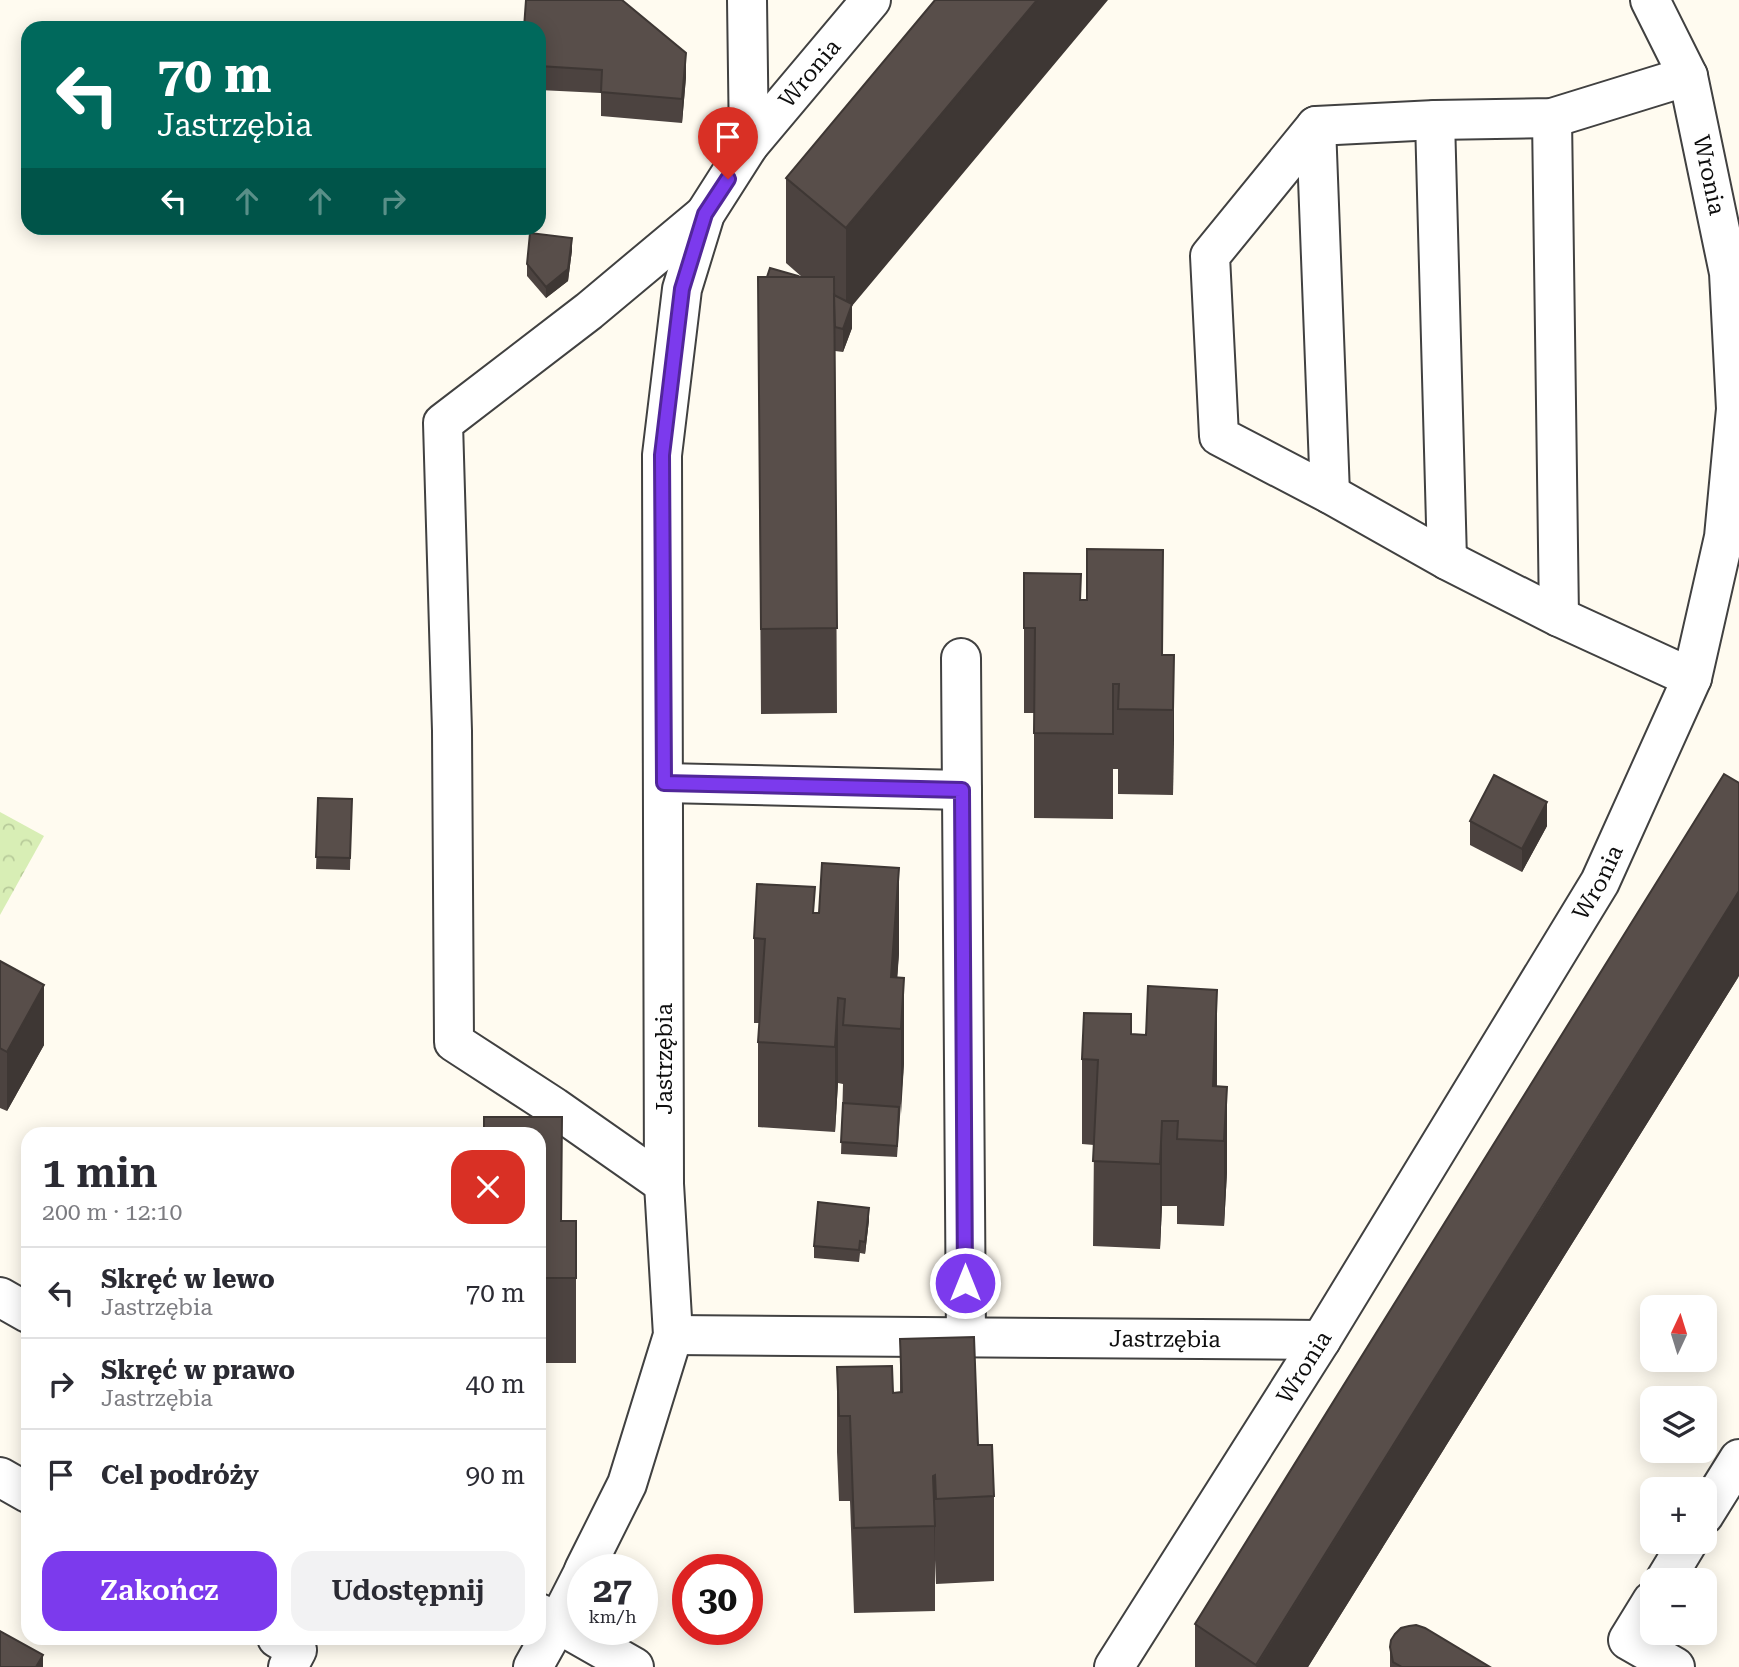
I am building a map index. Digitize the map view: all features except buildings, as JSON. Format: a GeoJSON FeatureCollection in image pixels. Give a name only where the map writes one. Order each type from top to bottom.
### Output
{"type":"FeatureCollection","features":[{"type":"Feature","properties":{"kind":"street"},"geometry":{"type":"LineString","coordinates":[[747,0],[749,145]]}},
{"type":"Feature","properties":{"kind":"street","name":"Wronia"},"geometry":{"type":"LineString","coordinates":[[1114,1667],[1321,1340],[1600,882],[1692,678],[1724,537],[1736,409],[1729,273],[1688,76],[1650,0]]}},
{"type":"Feature","properties":{"kind":"street","name":"Wronia"},"geometry":{"type":"LineString","coordinates":[[749,145],[865,1]]}},
{"type":"Feature","properties":{"kind":"street"},"geometry":{"type":"LineString","coordinates":[[1688,76],[1552,118],[1315,126],[1210,256],[1219,436],[1447,560],[1559,617],[1692,678]]}},
{"type":"Feature","properties":{"kind":"street"},"geometry":{"type":"LineString","coordinates":[[1552,118],[1559,617]]}},
{"type":"Feature","properties":{"kind":"street"},"geometry":{"type":"LineString","coordinates":[[1435,120],[1447,560]]}},
{"type":"Feature","properties":{"kind":"street"},"geometry":{"type":"LineString","coordinates":[[1315,126],[1330,494]]}},
{"type":"Feature","properties":{"kind":"street","name":"Jastrzębia"},"geometry":{"type":"LineString","coordinates":[[592,1554],[627,1484],[673,1335],[664,1184],[662,455],[682,289],[705,214],[749,145]]}},
{"type":"Feature","properties":{"kind":"street"},"geometry":{"type":"LineString","coordinates":[[664,1184],[554,1107],[454,1042],[452,731],[443,423],[589,312],[705,214]]}},
{"type":"Feature","properties":{"kind":"street"},"geometry":{"type":"LineString","coordinates":[[961,658],[966,1338]]}},
{"type":"Feature","properties":{"kind":"street"},"geometry":{"type":"LineString","coordinates":[[664,783],[962,790]]}},
{"type":"Feature","properties":{"kind":"street"},"geometry":{"type":"LineString","coordinates":[[0,1297],[21,1309]]}},
{"type":"Feature","properties":{"kind":"street","name":"Jastrzębia"},"geometry":{"type":"LineString","coordinates":[[673,1335],[1321,1340]]}},
{"type":"Feature","properties":{"kind":"street"},"geometry":{"type":"LineString","coordinates":[[1717,1494],[1739,1459]]}},
{"type":"Feature","properties":{"kind":"street"},"geometry":{"type":"LineString","coordinates":[[0,1477],[21,1489]]}},
{"type":"Feature","properties":{"kind":"street","name":"Jastrzębia"},"geometry":{"type":"LineString","coordinates":[[548,1618],[567,1593]]}},
{"type":"Feature","properties":{"kind":"street"},"geometry":{"type":"LineString","coordinates":[[548,1618],[634,1667]]}},
{"type":"Feature","properties":{"kind":"street"},"geometry":{"type":"LineString","coordinates":[[1640,1620],[1628,1640],[1675,1667]]}},
{"type":"Feature","properties":{"kind":"street"},"geometry":{"type":"LineString","coordinates":[[288,1667],[297,1650],[289,1645]]}},
{"type":"Feature","properties":{"kind":"street","name":"Jastrzębia"},"geometry":{"type":"LineString","coordinates":[[533,1667],[540,1645]]}},
{"type":"Feature","properties":{"kind":"green space"},"geometry":{"type":"Polygon","coordinates":[[[0,812],[44,836],[0,915],[0,812]]]}},
{"type":"Feature","properties":{"kind":"route"},"geometry":{"type":"LineString","coordinates":[[728,179],[705,214],[682,289],[662,455],[664,783],[962,790],[965,1283]]}}]}
